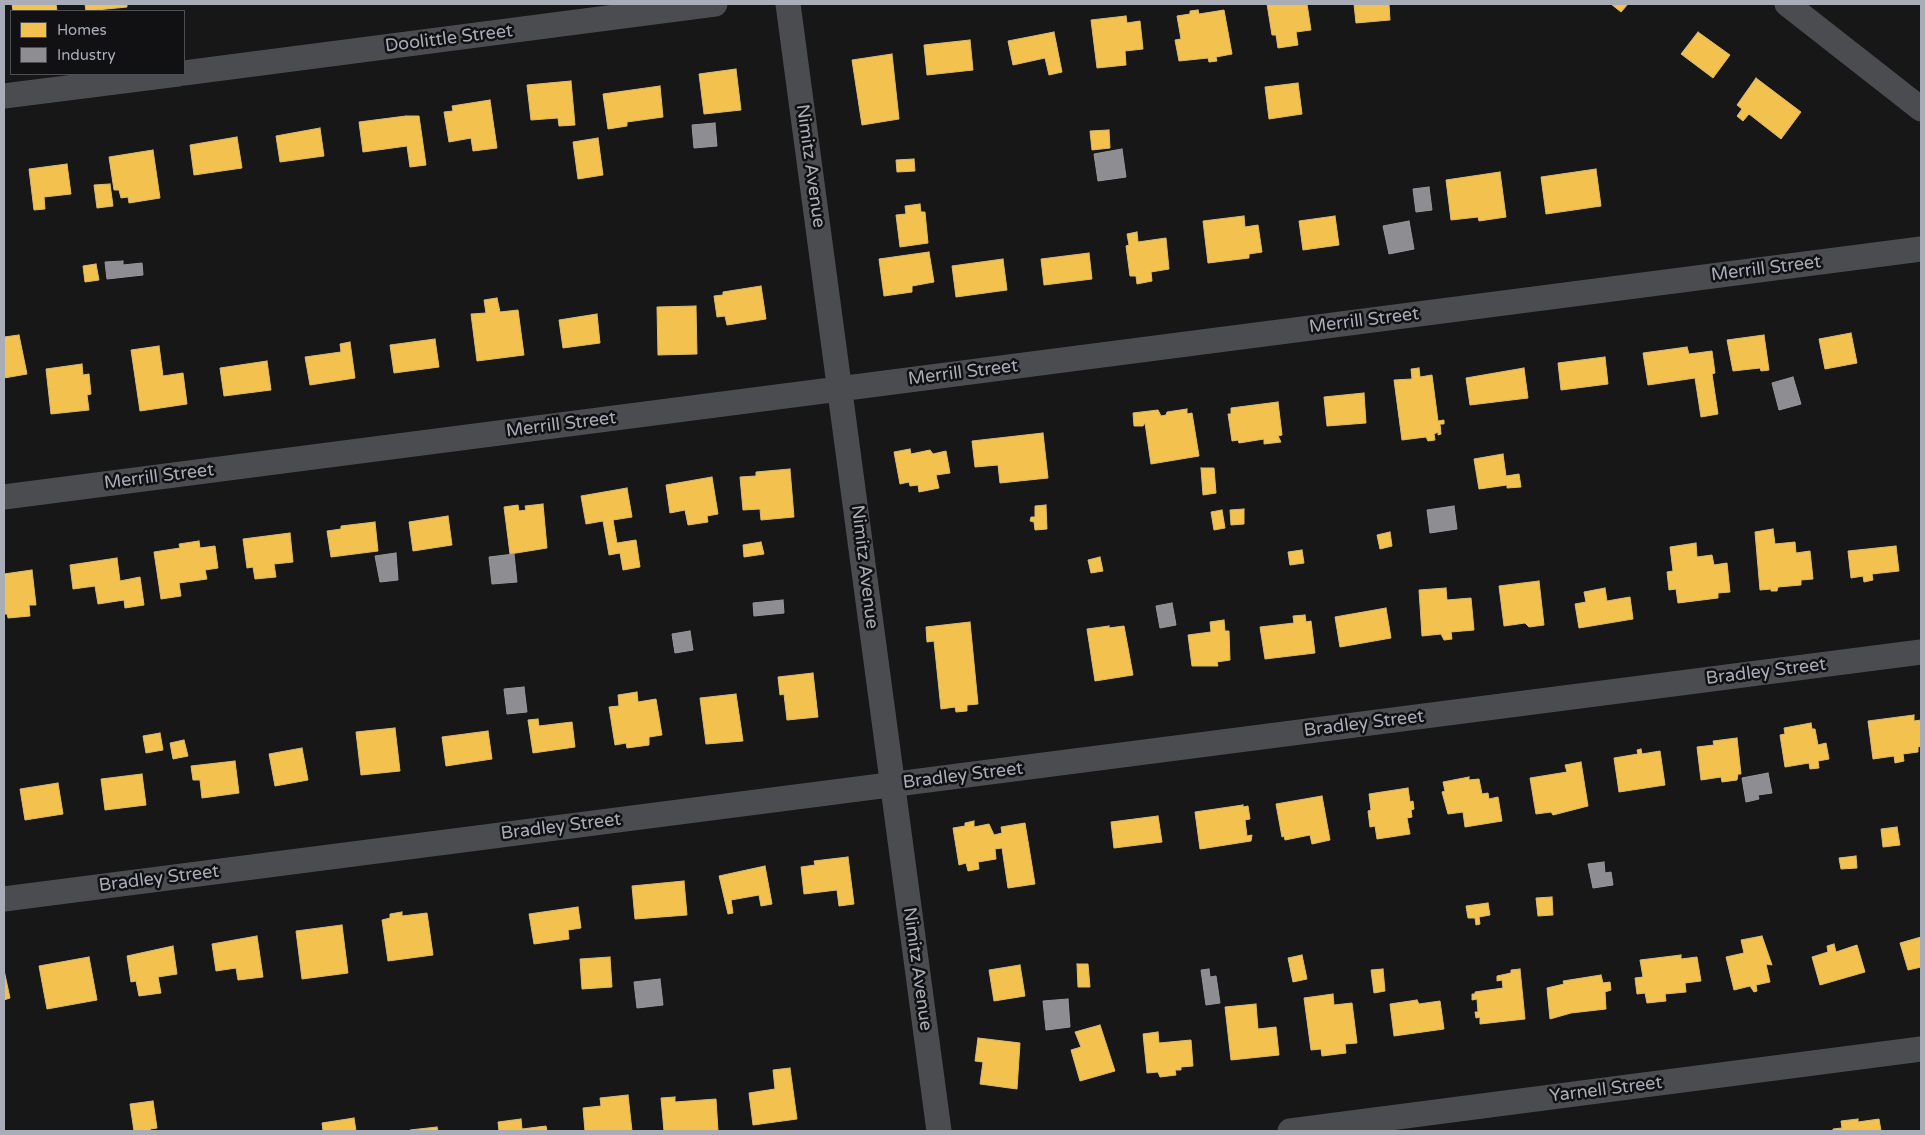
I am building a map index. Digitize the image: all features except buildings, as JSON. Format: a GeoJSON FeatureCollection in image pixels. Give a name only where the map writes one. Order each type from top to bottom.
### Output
{"type":"FeatureCollection","features":[{"type":"Feature","properties":{"kind":"street","name":"Doolittle Street"},"geometry":{"type":"LineString","coordinates":[[185,73],[715,4]]}},
{"type":"Feature","properties":{"kind":"street","name":"Nimitz Avenue"},"geometry":{"type":"LineString","coordinates":[[788,4],[938,1131]]}},
{"type":"Feature","properties":{"kind":"street"},"geometry":{"type":"LineString","coordinates":[[1787,4],[1921,109]]}},
{"type":"Feature","properties":{"kind":"street"},"geometry":{"type":"LineString","coordinates":[[4,96],[170,75]]}},
{"type":"Feature","properties":{"kind":"street","name":"Merrill Street"},"geometry":{"type":"LineString","coordinates":[[4,496],[1921,249]]}},
{"type":"Feature","properties":{"kind":"street","name":"Bradley Street"},"geometry":{"type":"LineString","coordinates":[[4,899],[1921,652]]}},
{"type":"Feature","properties":{"kind":"street","name":"Yarnell Street"},"geometry":{"type":"LineString","coordinates":[[1290,1131],[1921,1048]]}}]}
